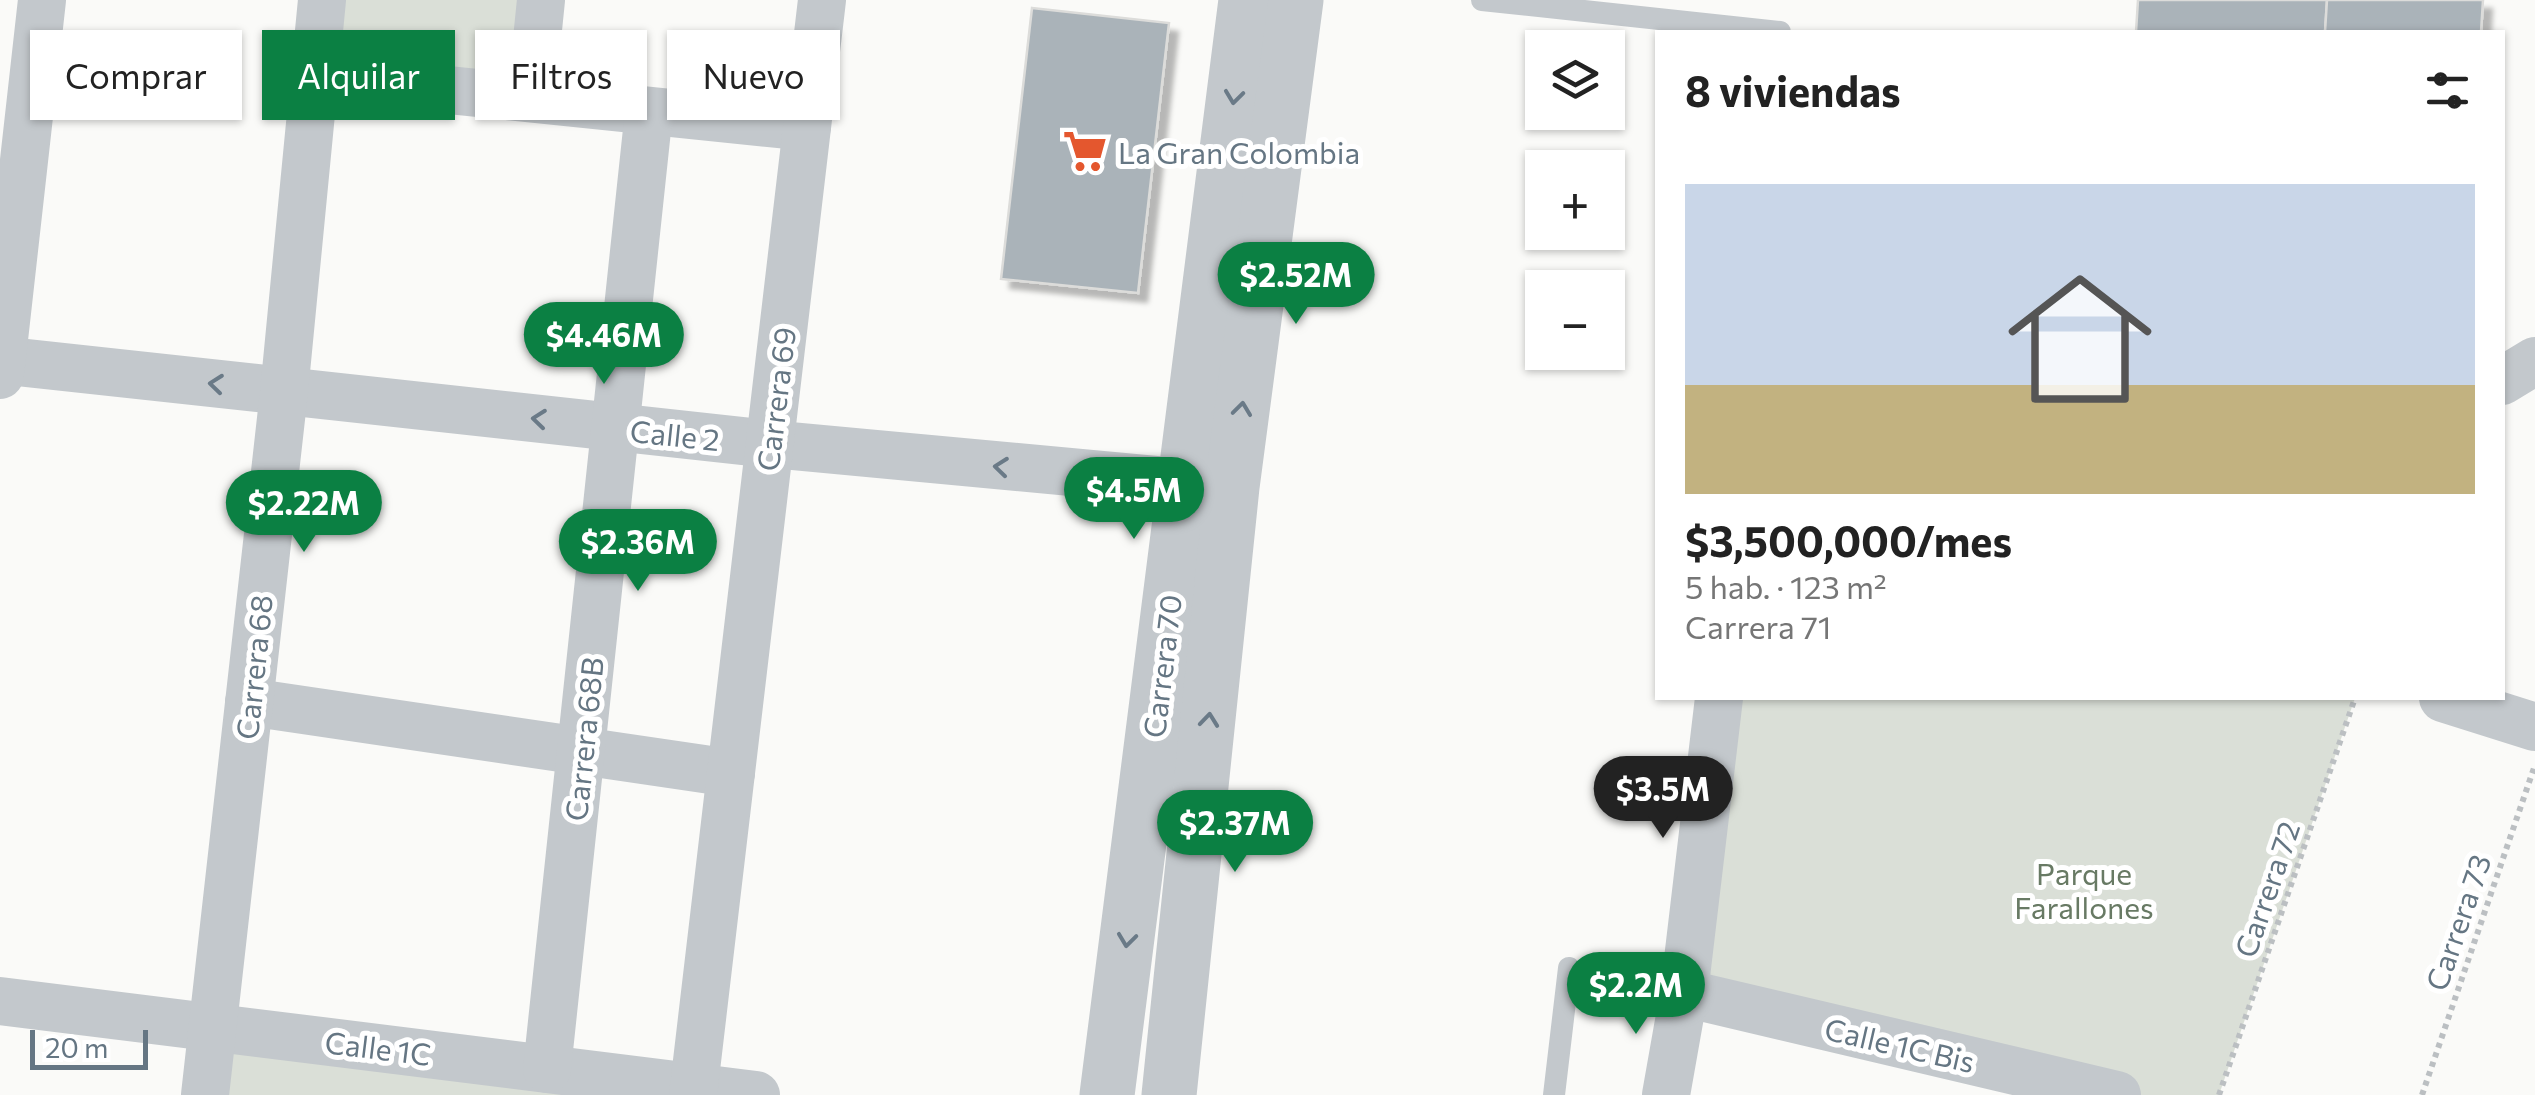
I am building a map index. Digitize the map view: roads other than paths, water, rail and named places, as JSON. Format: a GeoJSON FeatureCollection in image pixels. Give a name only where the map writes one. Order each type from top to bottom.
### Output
{"type":"FeatureCollection","features":[{"type":"Feature","properties":{"kind":"street"},"geometry":{"type":"LineString","coordinates":[[1,365],[42,0]]}},
{"type":"Feature","properties":{"kind":"street","name":"Carrera 68"},"geometry":{"type":"LineString","coordinates":[[319,30],[322,0]]}},
{"type":"Feature","properties":{"kind":"street"},"geometry":{"type":"LineString","coordinates":[[538,30],[541,0]]}},
{"type":"Feature","properties":{"kind":"street","name":"Carrera 69"},"geometry":{"type":"LineString","coordinates":[[694,1091],[822,0]]}},
{"type":"Feature","properties":{"kind":"street","name":"Carrera 70"},"geometry":{"type":"LineString","coordinates":[[1169,1095],[1208,486],[1246,0]]}},
{"type":"Feature","properties":{"kind":"street","name":"Carrera 70"},"geometry":{"type":"LineString","coordinates":[[1107,1095],[1208,486],[1296,0]]}},
{"type":"Feature","properties":{"kind":"street"},"geometry":{"type":"LineString","coordinates":[[649,111],[807,127]]}},
{"type":"Feature","properties":{"kind":"street","name":"Carrera 68B"},"geometry":{"type":"LineString","coordinates":[[548,1069],[649,111]]}},
{"type":"Feature","properties":{"kind":"street","name":"Carrera 68"},"geometry":{"type":"LineString","coordinates":[[205,1095],[284,392],[310,120]]}},
{"type":"Feature","properties":{"kind":"street"},"geometry":{"type":"LineString","coordinates":[[2505,379],[2535,361]]}},
{"type":"Feature","properties":{"kind":"street","name":"Calle 2"},"geometry":{"type":"LineString","coordinates":[[1,365],[1208,486]]}},
{"type":"Feature","properties":{"kind":"street"},"geometry":{"type":"LineString","coordinates":[[1666,1095],[1684,993],[1719,700]]}},
{"type":"Feature","properties":{"kind":"street"},"geometry":{"type":"LineString","coordinates":[[2449,700],[2535,727]]}},
{"type":"Feature","properties":{"kind":"street"},"geometry":{"type":"LineString","coordinates":[[248,702],[731,773]]}},
{"type":"Feature","properties":{"kind":"street","name":"Calle 1C Bis"},"geometry":{"type":"LineString","coordinates":[[1684,993],[2117,1095]]}},
{"type":"Feature","properties":{"kind":"street","name":"Calle 1C"},"geometry":{"type":"LineString","coordinates":[[0,1001],[548,1069],[694,1091],[756,1095]]}},
{"type":"Feature","properties":{"kind":"lane"},"geometry":{"type":"LineString","coordinates":[[1482,0],[1761,30]]}},
{"type":"Feature","properties":{"kind":"lane"},"geometry":{"type":"LineString","coordinates":[[1554,1095],[1569,968]]}},
{"type":"Feature","properties":{"kind":"place","name":"La Gran Colombia"},"geometry":{"type":"Point","coordinates":[1085,151]}},
{"type":"Feature","properties":{"kind":"park label","name":"Parque Farallones"},"geometry":{"type":"Point","coordinates":[2084,889]}}]}
